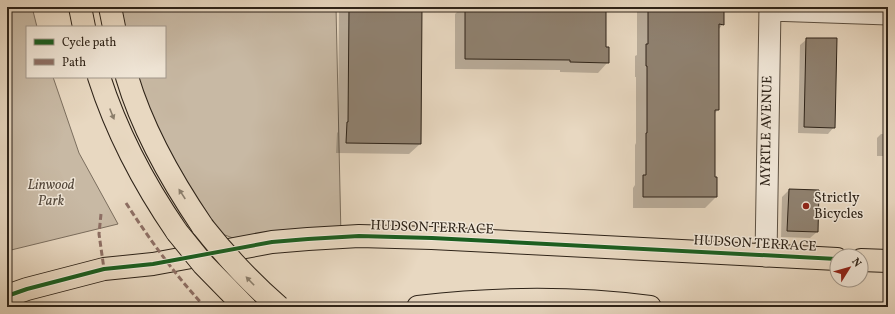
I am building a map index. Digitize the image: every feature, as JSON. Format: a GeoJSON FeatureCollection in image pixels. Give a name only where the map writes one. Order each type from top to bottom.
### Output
{"type":"FeatureCollection","features":[{"type":"Feature","properties":{"kind":"main road"},"geometry":{"type":"LineString","coordinates":[[80,7],[84,26]]}},
{"type":"Feature","properties":{"kind":"main road"},"geometry":{"type":"LineString","coordinates":[[110,7],[114,26]]}},
{"type":"Feature","properties":{"kind":"main road"},"geometry":{"type":"LineString","coordinates":[[99,78],[125,143],[151,192],[177,232],[203,264],[245,307]]}},
{"type":"Feature","properties":{"kind":"main road"},"geometry":{"type":"LineString","coordinates":[[127,78],[142,118],[159,155],[179,190],[203,226],[227,257],[256,287],[279,307]]}},
{"type":"Feature","properties":{"kind":"main road","name":"HUDSON TERRACE"},"geometry":{"type":"LineString","coordinates":[[7,296],[26,289],[104,269],[153,264],[272,242],[327,237],[365,236],[425,238],[829,259]]}},
{"type":"Feature","properties":{"kind":"main road"},"geometry":{"type":"LineString","coordinates":[[869,260],[888,261]]}},
{"type":"Feature","properties":{"kind":"main road"},"geometry":{"type":"LineString","coordinates":[[418,307],[490,301],[560,300],[594,301],[650,307]]}},
{"type":"Feature","properties":{"kind":"street"},"geometry":{"type":"LineString","coordinates":[[770,8],[888,14]]}},
{"type":"Feature","properties":{"kind":"street","name":"MYRTLE AVENUE"},"geometry":{"type":"LineString","coordinates":[[766,256],[770,8]]}},
{"type":"Feature","properties":{"kind":"green space","name":"Linwood Park"},"geometry":{"type":"Polygon","coordinates":[[[7,7],[32,7],[37,26],[26,26],[26,78],[53,78],[79,153],[118,224],[7,251],[7,7]]]}},
{"type":"Feature","properties":{"kind":"green space"},"geometry":{"type":"Polygon","coordinates":[[[110,7],[336,7],[341,237],[252,245],[203,227],[128,78],[166,78],[166,26],[114,26],[110,7]]]}},
{"type":"Feature","properties":{"kind":"building"},"geometry":{"type":"Polygon","coordinates":[[[349,7],[422,7],[421,144],[346,143],[348,122],[349,7]]]}},
{"type":"Feature","properties":{"kind":"building"},"geometry":{"type":"Polygon","coordinates":[[[465,7],[606,7],[606,47],[609,47],[609,63],[570,62],[570,60],[465,59],[465,7]]]}},
{"type":"Feature","properties":{"kind":"building"},"geometry":{"type":"Polygon","coordinates":[[[648,7],[724,7],[724,25],[719,24],[719,110],[715,110],[715,177],[717,177],[717,197],[643,197],[643,175],[646,175],[646,44],[648,44],[648,7]]]}},
{"type":"Feature","properties":{"kind":"building"},"geometry":{"type":"Polygon","coordinates":[[[806,38],[837,38],[835,128],[804,127],[806,38]]]}},
{"type":"Feature","properties":{"kind":"building"},"geometry":{"type":"Polygon","coordinates":[[[789,189],[819,190],[818,232],[787,231],[789,189]]]}},
{"type":"Feature","properties":{"kind":"marked path"},"geometry":{"type":"LineString","coordinates":[[126,203],[163,257],[205,307]]}},
{"type":"Feature","properties":{"kind":"marked path"},"geometry":{"type":"LineString","coordinates":[[101,214],[99,234],[104,269]]}},
{"type":"Feature","properties":{"kind":"cycle path"},"geometry":{"type":"LineString","coordinates":[[7,296],[27,289],[104,269],[153,264],[272,242],[359,236],[432,238],[829,259]]}},
{"type":"Feature","properties":{"kind":"place","name":"Strictly Bicycles"},"geometry":{"type":"Point","coordinates":[806,206]}}]}
